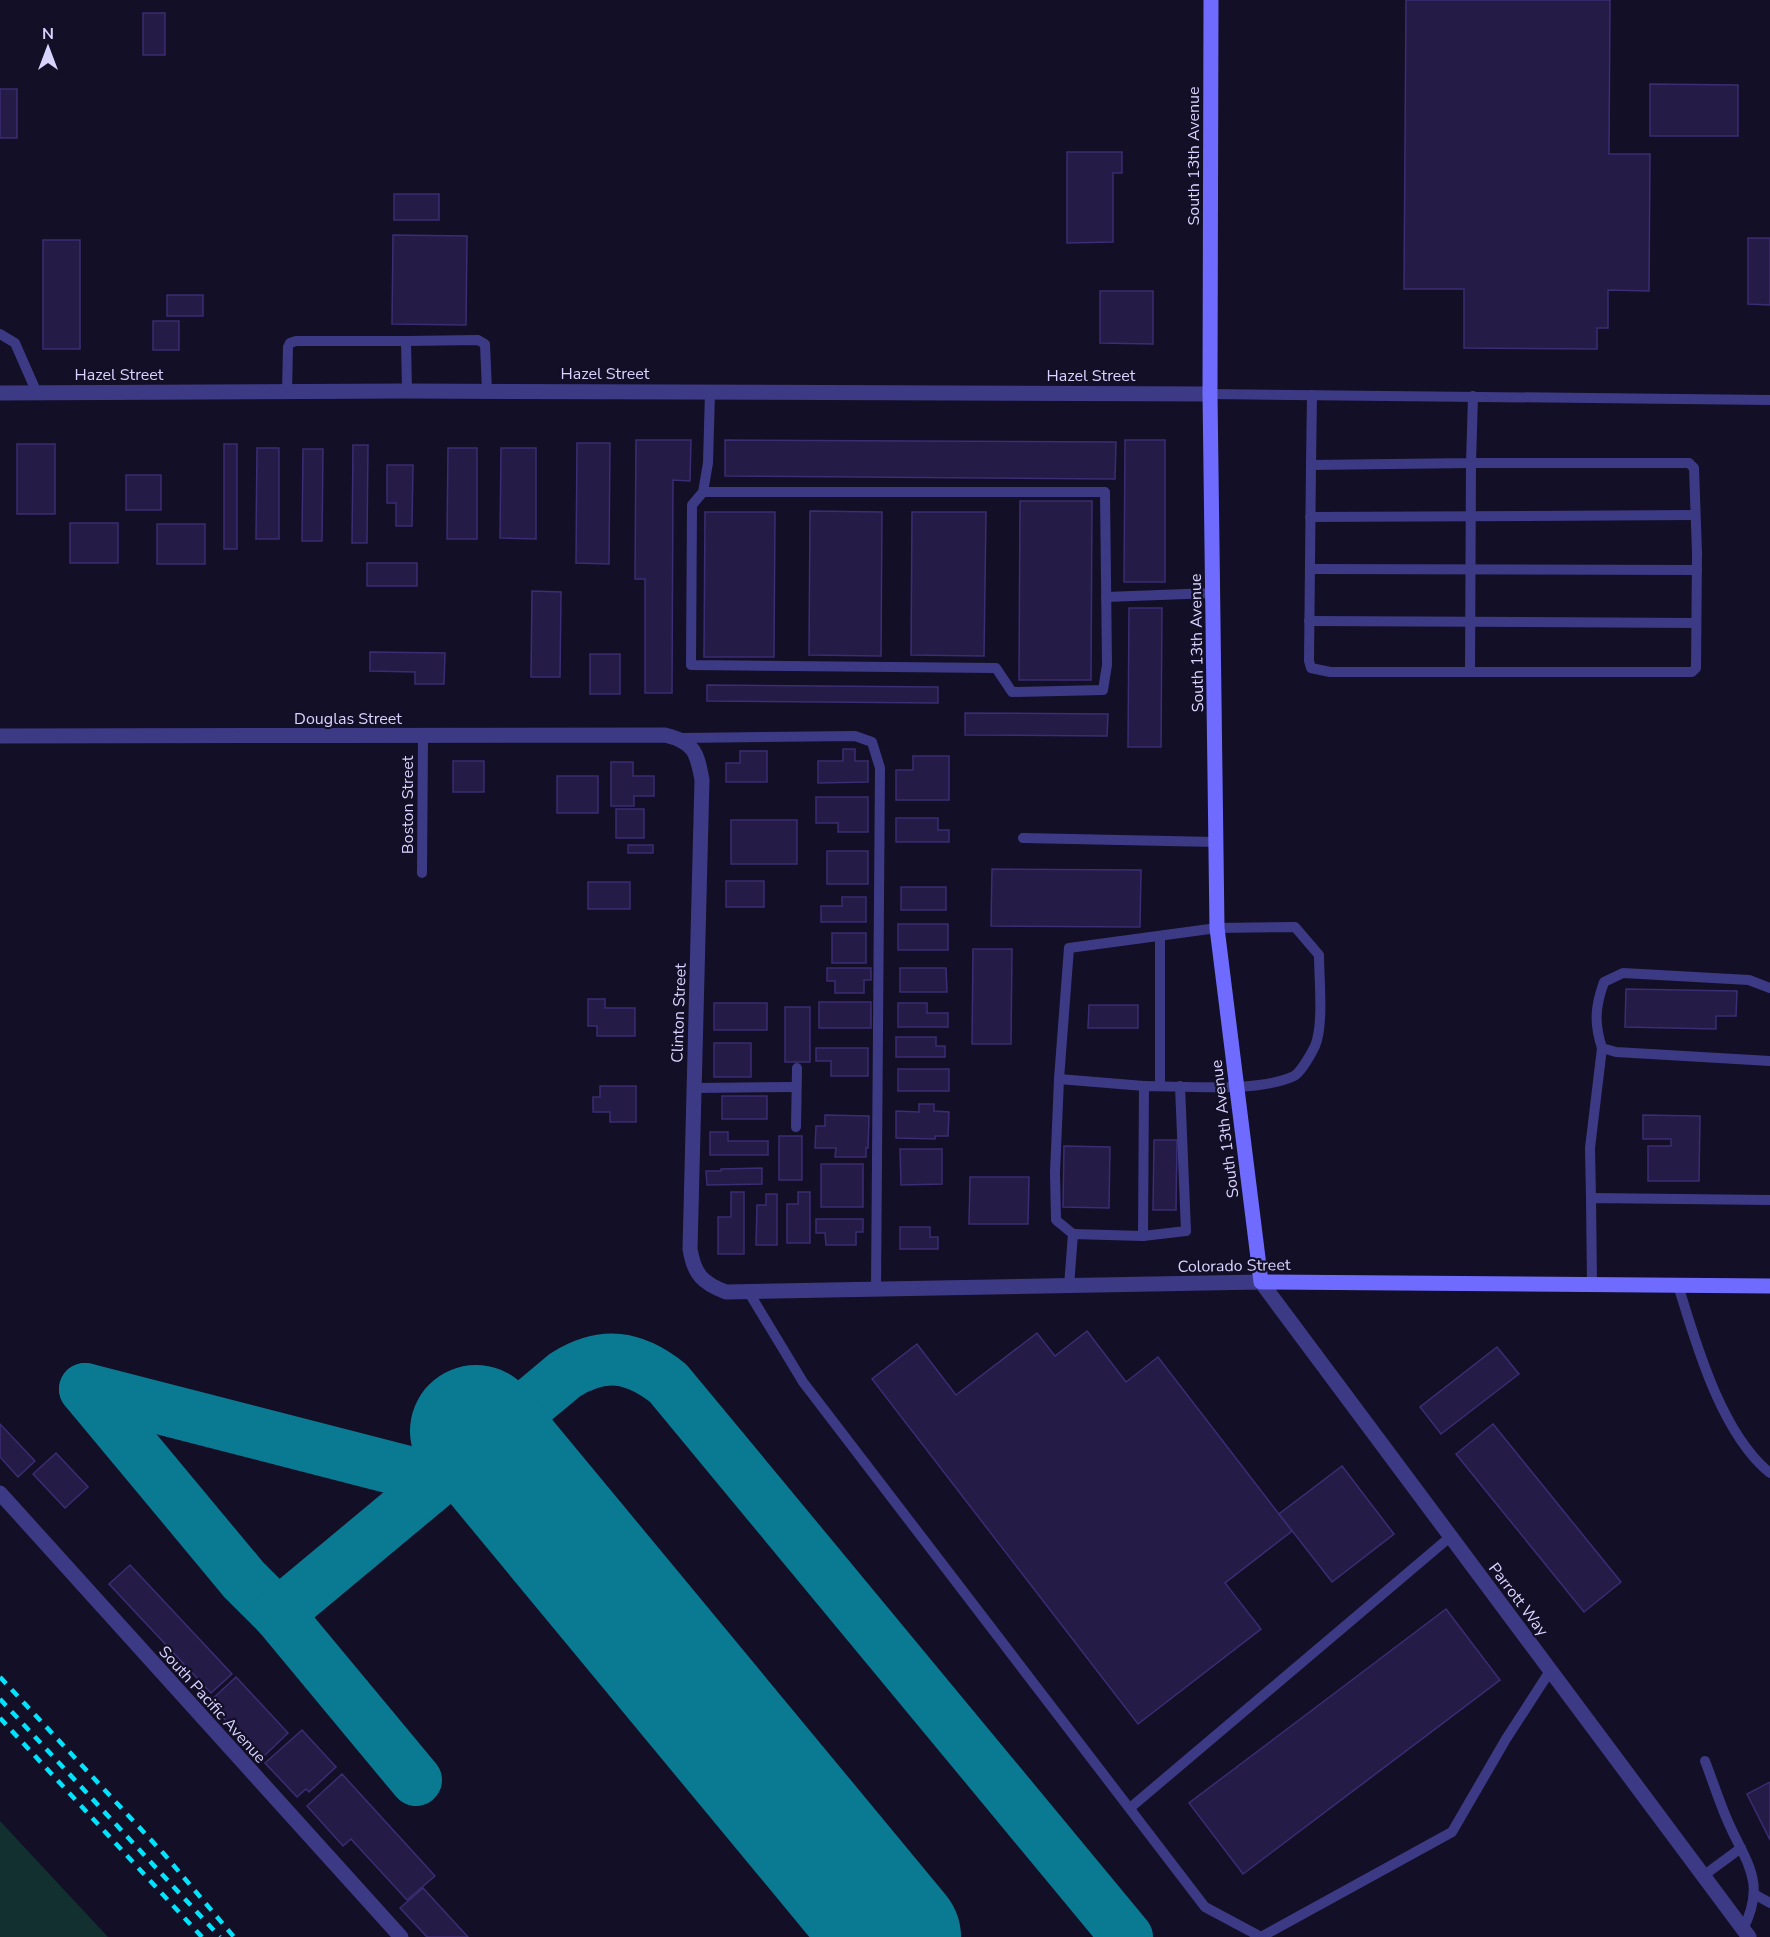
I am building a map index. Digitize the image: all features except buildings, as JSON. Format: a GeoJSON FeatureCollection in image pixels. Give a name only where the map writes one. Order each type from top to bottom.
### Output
{"type":"FeatureCollection","features":[{"type":"Feature","properties":{"kind":"main road","name":"South 13th Avenue"},"geometry":{"type":"LineString","coordinates":[[1211,0],[1210,394],[1217,928],[1260,1282]]}},
{"type":"Feature","properties":{"kind":"main road","name":"Colorado Street"},"geometry":{"type":"LineString","coordinates":[[1260,1282],[1678,1285],[1769,1288]]}},
{"type":"Feature","properties":{"kind":"street","name":"Hazel Street"},"geometry":{"type":"LineString","coordinates":[[0,393],[487,391],[1210,394]]}},
{"type":"Feature","properties":{"kind":"street","name":"Douglas Street"},"geometry":{"type":"LineString","coordinates":[[0,736],[665,735],[686,743]]}},
{"type":"Feature","properties":{"kind":"street","name":"Clinton Street"},"geometry":{"type":"LineString","coordinates":[[686,743],[699,764],[702,780],[690,1249],[693,1266],[702,1279]]}},
{"type":"Feature","properties":{"kind":"street","name":"Colorado Street"},"geometry":{"type":"LineString","coordinates":[[702,1279],[712,1287],[726,1292],[1260,1282]]}},
{"type":"Feature","properties":{"kind":"street","name":"Parrott Way"},"geometry":{"type":"LineString","coordinates":[[1260,1282],[1746,1933]]}},
{"type":"Feature","properties":{"kind":"street","name":"South Pacific Avenue"},"geometry":{"type":"LineString","coordinates":[[0,1494],[400,1937]]}},
{"type":"Feature","properties":{"kind":"lane"},"geometry":{"type":"LineString","coordinates":[[0,334],[15,343],[37,393]]}},
{"type":"Feature","properties":{"kind":"lane"},"geometry":{"type":"LineString","coordinates":[[287,391],[288,347],[290,343],[296,341],[478,340],[484,344],[487,391]]}},
{"type":"Feature","properties":{"kind":"lane"},"geometry":{"type":"LineString","coordinates":[[406,341],[407,391]]}},
{"type":"Feature","properties":{"kind":"lane"},"geometry":{"type":"LineString","coordinates":[[703,492],[1105,492],[1107,665],[1103,690],[1012,692],[996,668],[691,665],[692,505],[703,492],[708,463],[710,392]]}},
{"type":"Feature","properties":{"kind":"lane"},"geometry":{"type":"LineString","coordinates":[[1210,394],[1770,400]]}},
{"type":"Feature","properties":{"kind":"lane"},"geometry":{"type":"LineString","coordinates":[[1311,465],[1689,463],[1694,468],[1697,570],[1696,668],[1692,672],[1330,672],[1311,668],[1309,621],[1310,518],[1312,395]]}},
{"type":"Feature","properties":{"kind":"lane"},"geometry":{"type":"LineString","coordinates":[[1470,671],[1473,396]]}},
{"type":"Feature","properties":{"kind":"lane"},"geometry":{"type":"LineString","coordinates":[[1310,518],[1695,514]]}},
{"type":"Feature","properties":{"kind":"lane"},"geometry":{"type":"LineString","coordinates":[[1310,569],[1697,570]]}},
{"type":"Feature","properties":{"kind":"lane"},"geometry":{"type":"LineString","coordinates":[[1106,597],[1213,592]]}},
{"type":"Feature","properties":{"kind":"lane"},"geometry":{"type":"LineString","coordinates":[[1309,621],[1696,623]]}},
{"type":"Feature","properties":{"kind":"lane"},"geometry":{"type":"LineString","coordinates":[[686,743],[855,736],[872,742],[880,768],[876,1289]]}},
{"type":"Feature","properties":{"kind":"lane","name":"Boston Street"},"geometry":{"type":"LineString","coordinates":[[422,873],[423,737]]}},
{"type":"Feature","properties":{"kind":"lane"},"geometry":{"type":"LineString","coordinates":[[1023,838],[1216,842]]}},
{"type":"Feature","properties":{"kind":"lane"},"geometry":{"type":"LineString","coordinates":[[1059,1079],[1144,1086],[1160,1086],[1180,1086],[1236,1086],[1271,1083],[1296,1075],[1314,1047],[1318,1034],[1319,955],[1294,927],[1217,928],[1069,948],[1059,1079],[1054,1173],[1056,1220],[1073,1234],[1143,1236],[1186,1232],[1180,1086]]}},
{"type":"Feature","properties":{"kind":"lane"},"geometry":{"type":"LineString","coordinates":[[1160,936],[1160,1086]]}},
{"type":"Feature","properties":{"kind":"lane"},"geometry":{"type":"LineString","coordinates":[[1592,1284],[1590,1148],[1602,1048],[1596,1028],[1597,1001],[1604,982],[1623,973],[1749,980],[1770,988]]}},
{"type":"Feature","properties":{"kind":"lane"},"geometry":{"type":"LineString","coordinates":[[1602,1048],[1616,1052],[1770,1061]]}},
{"type":"Feature","properties":{"kind":"lane"},"geometry":{"type":"LineString","coordinates":[[796,1127],[797,1068]]}},
{"type":"Feature","properties":{"kind":"lane"},"geometry":{"type":"LineString","coordinates":[[1143,1236],[1144,1086]]}},
{"type":"Feature","properties":{"kind":"lane"},"geometry":{"type":"LineString","coordinates":[[694,1088],[796,1087]]}},
{"type":"Feature","properties":{"kind":"lane"},"geometry":{"type":"LineString","coordinates":[[1591,1198],[1770,1200]]}},
{"type":"Feature","properties":{"kind":"lane"},"geometry":{"type":"LineString","coordinates":[[1069,1286],[1073,1234]]}},
{"type":"Feature","properties":{"kind":"lane"},"geometry":{"type":"LineString","coordinates":[[1678,1285],[1717,1396],[1738,1436],[1770,1473]]}},
{"type":"Feature","properties":{"kind":"lane"},"geometry":{"type":"LineString","coordinates":[[747,1292],[803,1382],[1205,1907],[1262,1937],[1452,1832],[1506,1738],[1550,1671]]}},
{"type":"Feature","properties":{"kind":"lane"},"geometry":{"type":"LineString","coordinates":[[1130,1808],[1450,1537]]}},
{"type":"Feature","properties":{"kind":"lane"},"geometry":{"type":"LineString","coordinates":[[1705,1761],[1726,1818],[1753,1880],[1752,1912],[1746,1933]]}},
{"type":"Feature","properties":{"kind":"lane"},"geometry":{"type":"LineString","coordinates":[[1703,1876],[1741,1848]]}},
{"type":"Feature","properties":{"kind":"lane"},"geometry":{"type":"LineString","coordinates":[[1754,1894],[1770,1903]]}},
{"type":"Feature","properties":{"kind":"green space"},"geometry":{"type":"Polygon","coordinates":[[[0,1821],[108,1937],[0,1937],[0,1821]]]}},
{"type":"Feature","properties":{"kind":"taxiway"},"geometry":{"type":"LineString","coordinates":[[278,1614],[565,1375],[592,1362],[605,1360],[630,1362],[643,1367],[668,1383],[1127,1937]]}},
{"type":"Feature","properties":{"kind":"taxiway"},"geometry":{"type":"LineString","coordinates":[[85,1389],[244,1580],[278,1614],[416,1780]]}},
{"type":"Feature","properties":{"kind":"taxiway"},"geometry":{"type":"LineString","coordinates":[[85,1389],[439,1480]]}},
{"type":"Feature","properties":{"kind":"runway"},"geometry":{"type":"LineString","coordinates":[[476,1431],[895,1937]]}},
{"type":"Feature","properties":{"kind":"railway"},"geometry":{"type":"LineString","coordinates":[[0,1677],[164,1854],[234,1937]]}},
{"type":"Feature","properties":{"kind":"railway"},"geometry":{"type":"LineString","coordinates":[[0,1699],[220,1937]]}},
{"type":"Feature","properties":{"kind":"railway"},"geometry":{"type":"LineString","coordinates":[[0,1718],[202,1937]]}}]}
